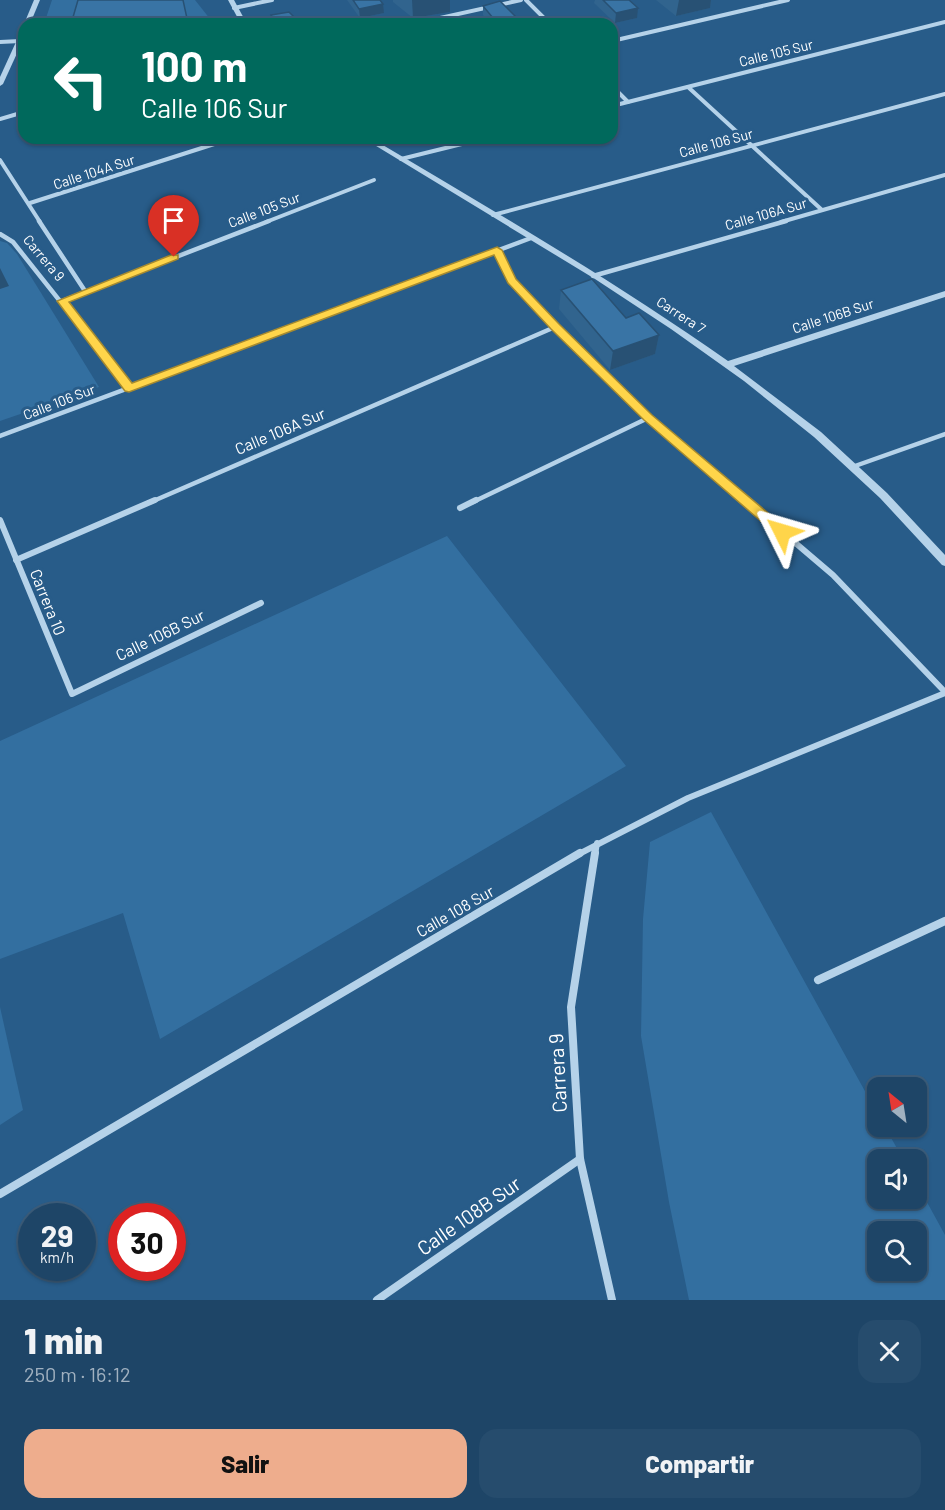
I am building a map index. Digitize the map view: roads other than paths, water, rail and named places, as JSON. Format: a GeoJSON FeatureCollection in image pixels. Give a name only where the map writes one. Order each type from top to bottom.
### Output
{"type":"FeatureCollection","features":[{"type":"Feature","properties":{"kind":"street"},"geometry":{"type":"LineString","coordinates":[[30,18],[37,0]]}},
{"type":"Feature","properties":{"kind":"street"},"geometry":{"type":"LineString","coordinates":[[231,0],[240,18]]}},
{"type":"Feature","properties":{"kind":"street"},"geometry":{"type":"LineString","coordinates":[[234,8],[272,0]]}},
{"type":"Feature","properties":{"kind":"street"},"geometry":{"type":"LineString","coordinates":[[440,18],[521,0]]}},
{"type":"Feature","properties":{"kind":"street"},"geometry":{"type":"LineString","coordinates":[[526,0],[544,18]]}},
{"type":"Feature","properties":{"kind":"street"},"geometry":{"type":"LineString","coordinates":[[618,40],[788,0]]}},
{"type":"Feature","properties":{"kind":"street","name":"Calle 105 Sur"},"geometry":{"type":"LineString","coordinates":[[618,104],[945,22]]}},
{"type":"Feature","properties":{"kind":"street"},"geometry":{"type":"LineString","coordinates":[[0,42],[18,41]]}},
{"type":"Feature","properties":{"kind":"street"},"geometry":{"type":"LineString","coordinates":[[0,84],[18,45]]}},
{"type":"Feature","properties":{"kind":"street"},"geometry":{"type":"LineString","coordinates":[[688,87],[822,210]]}},
{"type":"Feature","properties":{"kind":"street"},"geometry":{"type":"LineString","coordinates":[[618,92],[628,102]]}},
{"type":"Feature","properties":{"kind":"street","name":"Calle 106 Sur"},"geometry":{"type":"LineString","coordinates":[[493,215],[945,94]]}},
{"type":"Feature","properties":{"kind":"street"},"geometry":{"type":"LineString","coordinates":[[0,119],[18,114]]}},
{"type":"Feature","properties":{"kind":"street","name":"Calle 104A Sur"},"geometry":{"type":"LineString","coordinates":[[30,203],[214,144]]}},
{"type":"Feature","properties":{"kind":"street","name":"Carrera 7"},"geometry":{"type":"LineString","coordinates":[[376,144],[666,321],[730,364],[855,466],[888,498],[945,562]]}},
{"type":"Feature","properties":{"kind":"street"},"geometry":{"type":"LineString","coordinates":[[401,159],[462,144]]}},
{"type":"Feature","properties":{"kind":"street","name":"Carrera 9"},"geometry":{"type":"LineString","coordinates":[[0,160],[86,291]]}},
{"type":"Feature","properties":{"kind":"street","name":"Calle 106A Sur"},"geometry":{"type":"LineString","coordinates":[[593,276],[945,175]]}},
{"type":"Feature","properties":{"kind":"street","name":"Calle 105 Sur"},"geometry":{"type":"LineString","coordinates":[[62,301],[374,180]]}},
{"type":"Feature","properties":{"kind":"street","name":"Carrera 9"},"geometry":{"type":"LineString","coordinates":[[0,234],[13,242],[129,388]]}},
{"type":"Feature","properties":{"kind":"street","name":"Calle 106 Sur"},"geometry":{"type":"LineString","coordinates":[[0,436],[531,238]]}},
{"type":"Feature","properties":{"kind":"street"},"geometry":{"type":"LineString","coordinates":[[497,250],[512,280],[555,327],[648,417],[833,575],[945,693]]}},
{"type":"Feature","properties":{"kind":"street","name":"Calle 106B Sur"},"geometry":{"type":"LineString","coordinates":[[730,364],[945,294]]}},
{"type":"Feature","properties":{"kind":"street","name":"Calle 106A Sur"},"geometry":{"type":"LineString","coordinates":[[16,560],[555,327]]}},
{"type":"Feature","properties":{"kind":"street"},"geometry":{"type":"LineString","coordinates":[[459,508],[648,417]]}},
{"type":"Feature","properties":{"kind":"street"},"geometry":{"type":"LineString","coordinates":[[855,466],[945,434]]}},
{"type":"Feature","properties":{"kind":"street","name":"Carrera 10"},"geometry":{"type":"LineString","coordinates":[[0,520],[72,694]]}},
{"type":"Feature","properties":{"kind":"street","name":"Calle 106B Sur"},"geometry":{"type":"LineString","coordinates":[[72,694],[261,603]]}},
{"type":"Feature","properties":{"kind":"street","name":"Calle 108 Sur"},"geometry":{"type":"LineString","coordinates":[[0,1194],[597,843],[688,798],[945,693]]}},
{"type":"Feature","properties":{"kind":"street","name":"Carrera 9"},"geometry":{"type":"LineString","coordinates":[[597,843],[572,1007],[580,1159],[612,1300]]}},
{"type":"Feature","properties":{"kind":"street"},"geometry":{"type":"LineString","coordinates":[[818,980],[945,921]]}},
{"type":"Feature","properties":{"kind":"street","name":"Calle 108B Sur"},"geometry":{"type":"LineString","coordinates":[[377,1300],[580,1159]]}}]}
